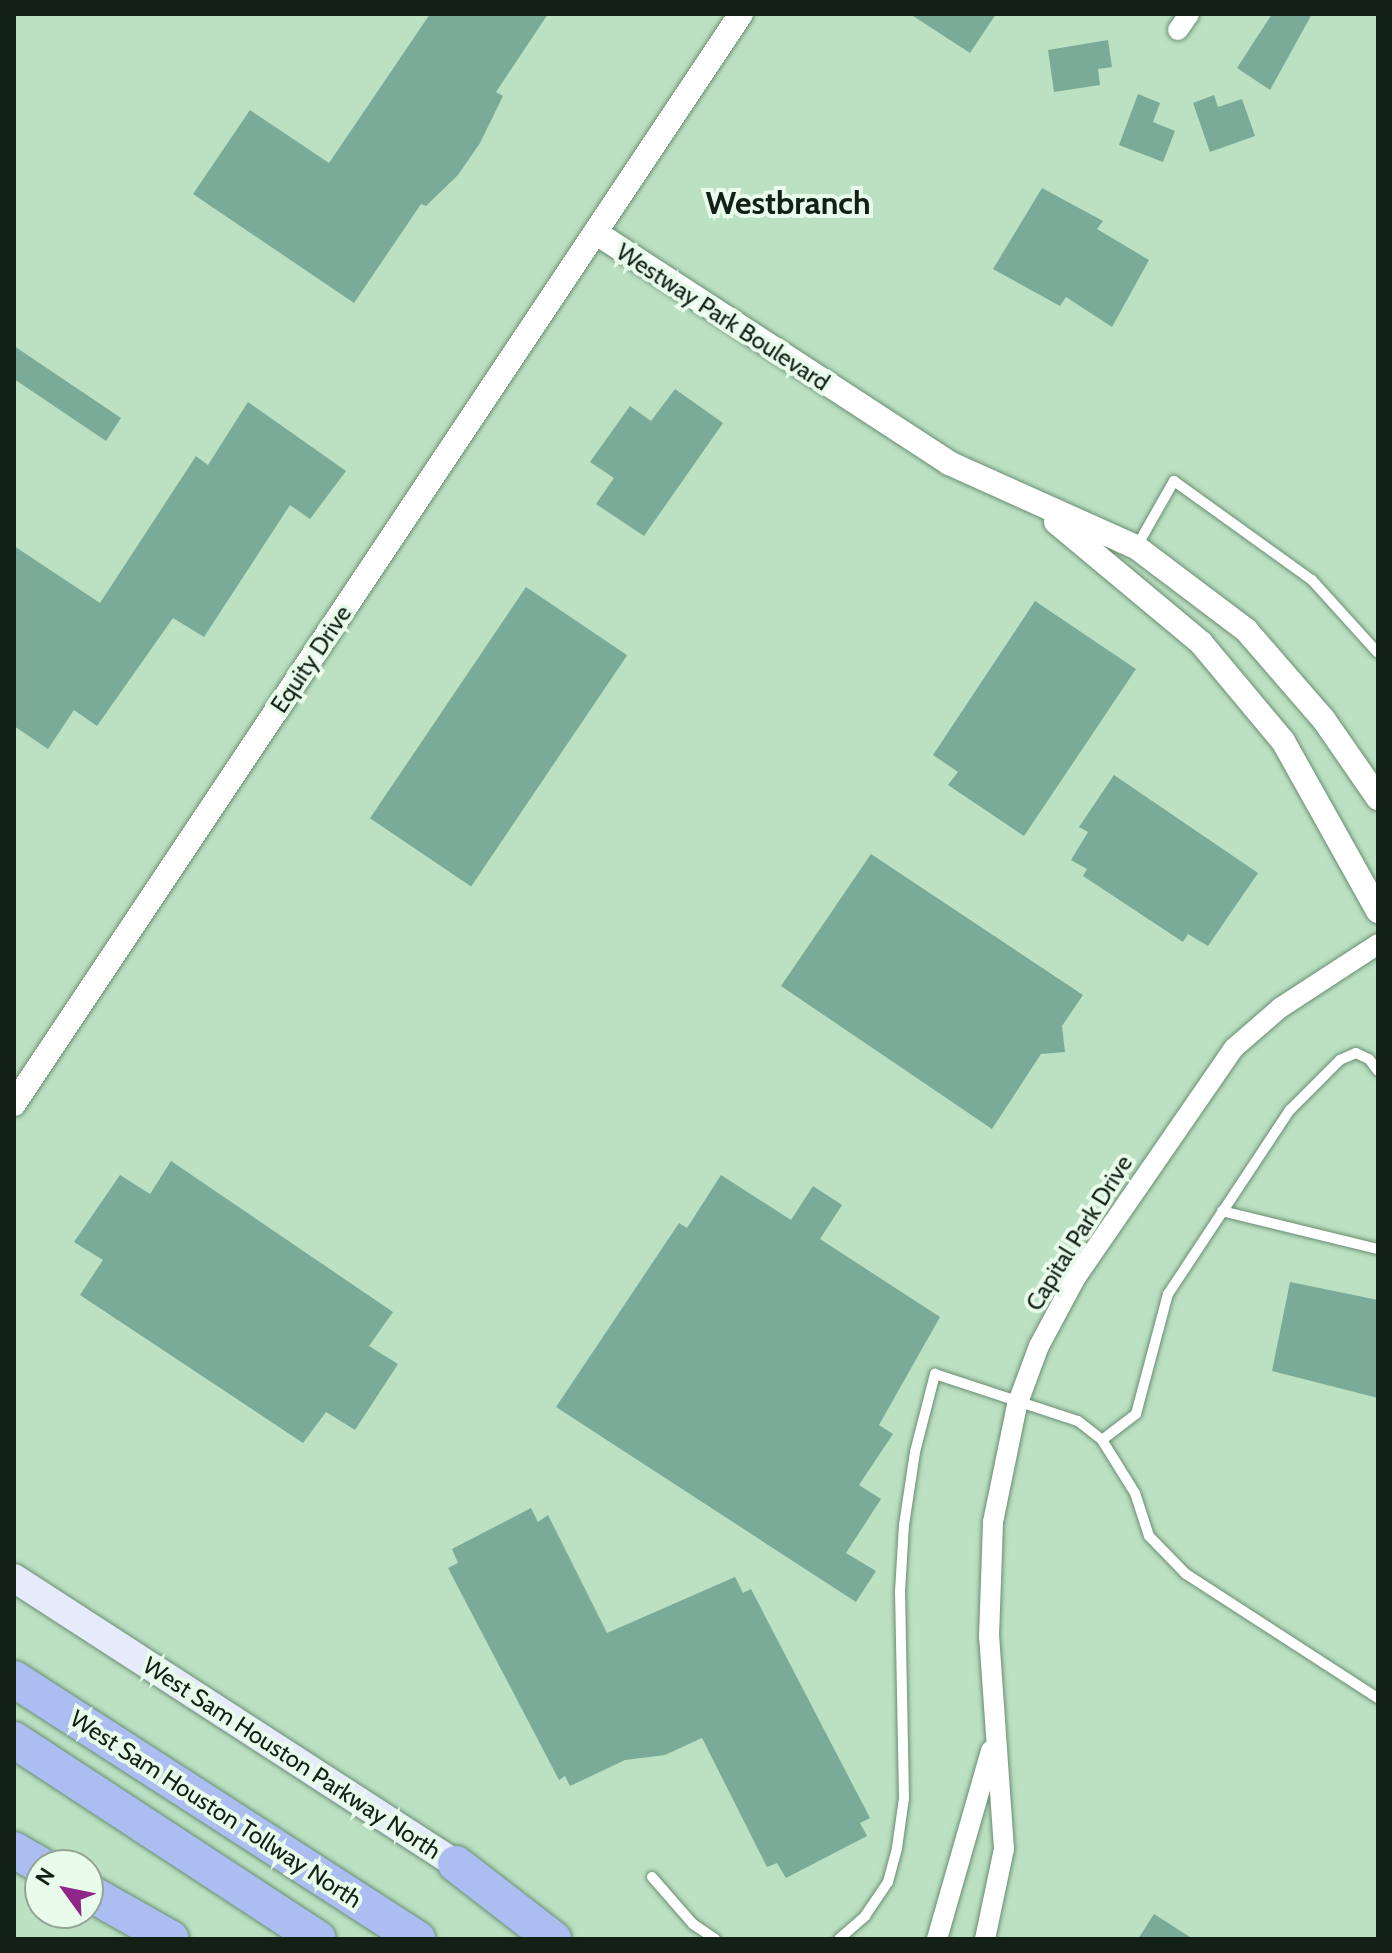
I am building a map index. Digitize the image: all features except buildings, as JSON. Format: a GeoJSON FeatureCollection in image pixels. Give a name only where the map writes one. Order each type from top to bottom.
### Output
{"type":"FeatureCollection","features":[{"type":"Feature","properties":{"kind":"highway","name":"West Sam Houston Tollway North"},"geometry":{"type":"LineString","coordinates":[[14,1679],[418,1939]]}},
{"type":"Feature","properties":{"kind":"highway"},"geometry":{"type":"LineString","coordinates":[[14,1740],[318,1939]]}},
{"type":"Feature","properties":{"kind":"highway"},"geometry":{"type":"LineString","coordinates":[[456,1864],[553,1939]]}},
{"type":"Feature","properties":{"kind":"highway"},"geometry":{"type":"LineString","coordinates":[[104,1901],[171,1939]]}},
{"type":"Feature","properties":{"kind":"main road","name":"West Sam Houston Parkway North"},"geometry":{"type":"LineString","coordinates":[[14,1578],[570,1939]]}},
{"type":"Feature","properties":{"kind":"main road"},"geometry":{"type":"LineString","coordinates":[[104,1920],[135,1939]]}},
{"type":"Feature","properties":{"kind":"street","name":"Westway Park Boulevard"},"geometry":{"type":"LineString","coordinates":[[741,14],[598,234],[949,463],[1036,505],[1136,547],[1246,630],[1324,720],[1378,798]]}},
{"type":"Feature","properties":{"kind":"street","name":"Equity Drive"},"geometry":{"type":"LineString","coordinates":[[17,1094],[598,234]]}},
{"type":"Feature","properties":{"kind":"street","name":"Westway Park Boulevard"},"geometry":{"type":"LineString","coordinates":[[1036,505],[1201,643],[1222,667],[1283,741],[1378,911]]}},
{"type":"Feature","properties":{"kind":"street","name":"Capital Park Drive"},"geometry":{"type":"LineString","coordinates":[[985,1939],[1004,1849],[989,1637],[993,1522],[1017,1405],[1039,1346],[1076,1277],[1234,1048],[1280,1008],[1378,944]]}},
{"type":"Feature","properties":{"kind":"street","name":"Capital Park Drive"},"geometry":{"type":"LineString","coordinates":[[937,1939],[995,1735]]}},
{"type":"Feature","properties":{"kind":"lane"},"geometry":{"type":"LineString","coordinates":[[1136,547],[1174,481],[1312,580],[1378,653]]}},
{"type":"Feature","properties":{"kind":"lane"},"geometry":{"type":"LineString","coordinates":[[1102,1440],[1136,1414],[1168,1294],[1290,1110],[1340,1060],[1356,1053],[1369,1059],[1378,1071]]}},
{"type":"Feature","properties":{"kind":"lane"},"geometry":{"type":"LineString","coordinates":[[1222,1211],[1378,1249]]}},
{"type":"Feature","properties":{"kind":"lane"},"geometry":{"type":"LineString","coordinates":[[839,1939],[865,1916],[888,1882],[897,1848],[904,1798],[900,1592],[904,1525],[915,1452],[935,1374],[1017,1405],[1078,1421],[1102,1440],[1135,1493],[1149,1536],[1186,1574],[1378,1698]]}},
{"type":"Feature","properties":{"kind":"lane"},"geometry":{"type":"LineString","coordinates":[[652,1877],[693,1924],[715,1939]]}},
{"type":"Feature","properties":{"kind":"district","name":"Westbranch"},"geometry":{"type":"Point","coordinates":[788,203]}}]}
